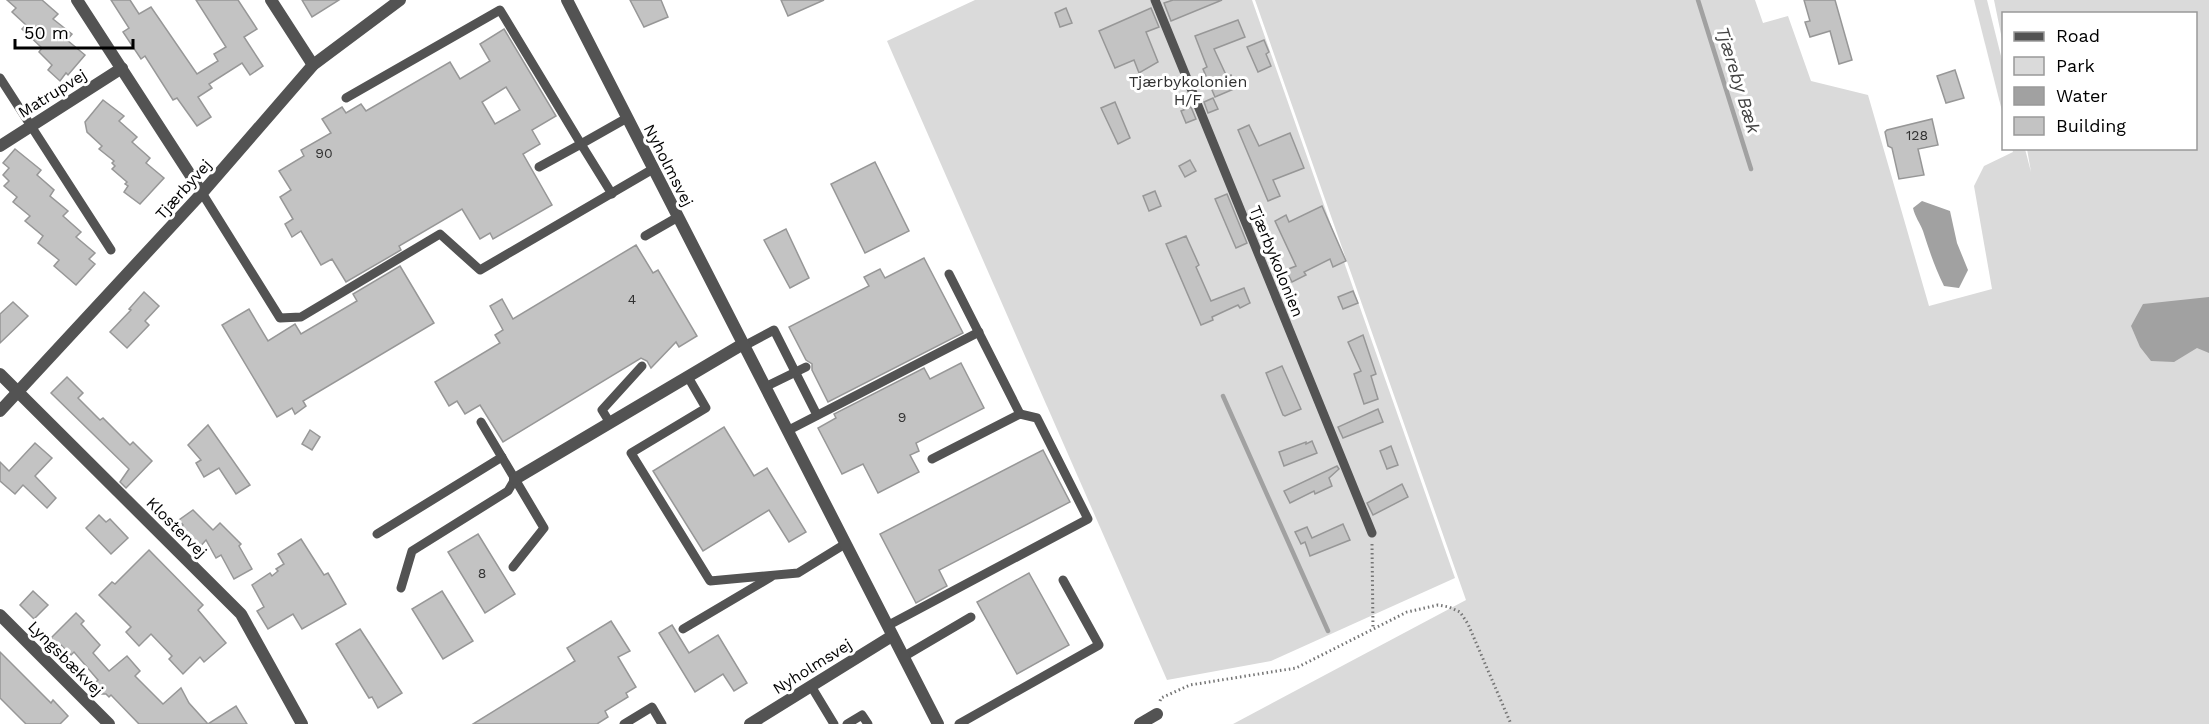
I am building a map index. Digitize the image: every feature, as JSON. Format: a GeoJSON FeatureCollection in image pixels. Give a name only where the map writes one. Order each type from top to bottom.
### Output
{"type":"FeatureCollection","features":[{"type":"Feature","properties":{"kind":"street"},"geometry":{"type":"LineString","coordinates":[[77,0],[202,193]]}},
{"type":"Feature","properties":{"kind":"street"},"geometry":{"type":"LineString","coordinates":[[271,0],[313,65]]}},
{"type":"Feature","properties":{"kind":"street","name":"Tjærbyvej"},"geometry":{"type":"LineString","coordinates":[[0,411],[202,193],[313,65],[400,0]]}},
{"type":"Feature","properties":{"kind":"street","name":"Nyholmsvej"},"geometry":{"type":"LineString","coordinates":[[567,0],[938,724]]}},
{"type":"Feature","properties":{"kind":"street","name":"Matrupvej"},"geometry":{"type":"LineString","coordinates":[[0,146],[122,68]]}},
{"type":"Feature","properties":{"kind":"street"},"geometry":{"type":"LineString","coordinates":[[515,479],[743,345]]}},
{"type":"Feature","properties":{"kind":"street","name":"Klostervej"},"geometry":{"type":"LineString","coordinates":[[0,374],[241,614],[302,724]]}},
{"type":"Feature","properties":{"kind":"street","name":"Lyngsbækvej"},"geometry":{"type":"LineString","coordinates":[[0,615],[109,724]]}},
{"type":"Feature","properties":{"kind":"street","name":"Nyholmsvej"},"geometry":{"type":"LineString","coordinates":[[750,724],[812,686],[890,631]]}},
{"type":"Feature","properties":{"kind":"street"},"geometry":{"type":"LineString","coordinates":[[1140,724],[1157,714]]}},
{"type":"Feature","properties":{"kind":"lane","name":"Tjærbykolonien"},"geometry":{"type":"LineString","coordinates":[[1155,0],[1372,533]]}},
{"type":"Feature","properties":{"kind":"lane"},"geometry":{"type":"LineString","coordinates":[[346,98],[500,10],[612,194]]}},
{"type":"Feature","properties":{"kind":"lane"},"geometry":{"type":"LineString","coordinates":[[0,78],[111,250]]}},
{"type":"Feature","properties":{"kind":"lane"},"geometry":{"type":"LineString","coordinates":[[539,167],[627,118]]}},
{"type":"Feature","properties":{"kind":"lane"},"geometry":{"type":"LineString","coordinates":[[202,193],[280,318],[301,317],[440,234],[480,270],[653,170]]}},
{"type":"Feature","properties":{"kind":"lane"},"geometry":{"type":"LineString","coordinates":[[645,236],[678,217]]}},
{"type":"Feature","properties":{"kind":"lane"},"geometry":{"type":"LineString","coordinates":[[949,274],[1020,414]]}},
{"type":"Feature","properties":{"kind":"lane"},"geometry":{"type":"LineString","coordinates":[[743,345],[774,330],[818,415]]}},
{"type":"Feature","properties":{"kind":"lane"},"geometry":{"type":"LineString","coordinates":[[787,431],[979,333]]}},
{"type":"Feature","properties":{"kind":"lane"},"geometry":{"type":"LineString","coordinates":[[610,423],[602,410],[642,366]]}},
{"type":"Feature","properties":{"kind":"lane"},"geometry":{"type":"LineString","coordinates":[[765,387],[806,367]]}},
{"type":"Feature","properties":{"kind":"lane"},"geometry":{"type":"LineString","coordinates":[[688,377],[706,408],[631,453],[710,580],[798,573],[845,544]]}},
{"type":"Feature","properties":{"kind":"lane"},"geometry":{"type":"LineString","coordinates":[[890,631],[1088,519],[1037,418],[1020,414],[932,459]]}},
{"type":"Feature","properties":{"kind":"lane"},"geometry":{"type":"LineString","coordinates":[[480,422],[544,528],[513,567]]}},
{"type":"Feature","properties":{"kind":"lane"},"geometry":{"type":"LineString","coordinates":[[377,534],[502,457]]}},
{"type":"Feature","properties":{"kind":"lane"},"geometry":{"type":"LineString","coordinates":[[401,588],[412,551],[508,491],[515,479]]}},
{"type":"Feature","properties":{"kind":"lane"},"geometry":{"type":"LineString","coordinates":[[683,629],[773,575]]}},
{"type":"Feature","properties":{"kind":"lane"},"geometry":{"type":"LineString","coordinates":[[959,724],[1099,645],[1063,579]]}},
{"type":"Feature","properties":{"kind":"lane"},"geometry":{"type":"LineString","coordinates":[[903,657],[971,617]]}},
{"type":"Feature","properties":{"kind":"lane"},"geometry":{"type":"LineString","coordinates":[[812,686],[834,724]]}},
{"type":"Feature","properties":{"kind":"lane"},"geometry":{"type":"LineString","coordinates":[[624,724],[652,707],[662,724]]}},
{"type":"Feature","properties":{"kind":"lane"},"geometry":{"type":"LineString","coordinates":[[847,724],[862,715],[868,724]]}},
{"type":"Feature","properties":{"kind":"path"},"geometry":{"type":"LineString","coordinates":[[1372,533],[1373,629]]}},
{"type":"Feature","properties":{"kind":"path"},"geometry":{"type":"LineString","coordinates":[[1157,714],[1161,698],[1190,686],[1296,668],[1407,612],[1438,605],[1449,606],[1460,612],[1468,624],[1511,724]]}},
{"type":"Feature","properties":{"kind":"green space","name":"Tjærbykolonien H/F"},"geometry":{"type":"Polygon","coordinates":[[[975,0],[1252,0],[1455,578],[1271,661],[1167,680],[887,41],[975,0]]]}},
{"type":"Feature","properties":{"kind":"green space"},"geometry":{"type":"Polygon","coordinates":[[[1255,0],[1755,0],[1763,23],[1788,16],[1811,81],[1868,95],[1929,306],[1992,289],[1974,186],[1984,166],[2013,152],[2012,150],[2025,150],[2031,172],[2027,150],[2197,150],[2197,12],[2002,12],[2002,39],[1994,0],[2209,0],[2209,724],[1233,724],[1466,600],[1255,0]]]}},
{"type":"Feature","properties":{"kind":"green space"},"geometry":{"type":"Polygon","coordinates":[[[1974,0],[1987,0],[2002,60],[2002,111],[1974,0]]]}},
{"type":"Feature","properties":{"kind":"water"},"geometry":{"type":"Polygon","coordinates":[[[1922,201],[1950,211],[1957,243],[1968,270],[1959,288],[1944,286],[1938,272],[1913,208],[1922,201]]]}},
{"type":"Feature","properties":{"kind":"water"},"geometry":{"type":"Polygon","coordinates":[[[2209,297],[2209,353],[2197,348],[2174,362],[2151,361],[2140,347],[2131,326],[2143,304],[2209,297]]]}},
{"type":"Feature","properties":{"kind":"building"},"geometry":{"type":"Polygon","coordinates":[[[7,0],[42,0],[58,14],[53,19],[72,34],[67,40],[85,55],[60,81],[48,70],[52,65],[39,52],[42,48],[22,29],[26,25],[12,12],[16,8],[7,0]]]}},
{"type":"Feature","properties":{"kind":"building"},"geometry":{"type":"Polygon","coordinates":[[[111,0],[130,0],[139,14],[151,7],[197,74],[218,61],[214,54],[226,47],[196,0],[238,0],[257,29],[244,37],[263,66],[250,75],[242,63],[209,84],[212,88],[198,97],[211,117],[197,126],[177,98],[173,100],[145,56],[141,59],[123,32],[129,28],[111,0]]]}},
{"type":"Feature","properties":{"kind":"building"},"geometry":{"type":"Polygon","coordinates":[[[302,0],[339,0],[312,17],[302,0]]]}},
{"type":"Feature","properties":{"kind":"building"},"geometry":{"type":"Polygon","coordinates":[[[630,0],[661,0],[668,17],[644,27],[630,0]]]}},
{"type":"Feature","properties":{"kind":"building"},"geometry":{"type":"Polygon","coordinates":[[[781,0],[824,0],[788,16],[781,0]]]}},
{"type":"Feature","properties":{"kind":"building"},"geometry":{"type":"Polygon","coordinates":[[[1173,0],[1222,0],[1171,21],[1164,3],[1173,0]]]}},
{"type":"Feature","properties":{"kind":"building"},"geometry":{"type":"Polygon","coordinates":[[[1804,0],[1835,0],[1852,60],[1839,64],[1830,31],[1810,37],[1805,22],[1810,21],[1804,0]]]}},
{"type":"Feature","properties":{"kind":"building"},"geometry":{"type":"Polygon","coordinates":[[[1066,8],[1072,23],[1060,27],[1055,13],[1066,8]]]}},
{"type":"Feature","properties":{"kind":"building"},"geometry":{"type":"Polygon","coordinates":[[[1151,8],[1159,27],[1146,32],[1158,62],[1139,73],[1134,60],[1115,68],[1099,31],[1151,8]]]}},
{"type":"Feature","properties":{"kind":"building"},"geometry":{"type":"Polygon","coordinates":[[[1238,20],[1245,37],[1214,49],[1227,77],[1231,75],[1236,88],[1215,97],[1203,69],[1207,67],[1195,36],[1238,20]]]}},
{"type":"Feature","properties":{"kind":"building"},"geometry":{"type":"Polygon","coordinates":[[[504,29],[556,116],[532,130],[540,144],[523,154],[552,205],[493,239],[490,233],[480,239],[462,209],[399,246],[401,250],[346,282],[332,259],[321,265],[301,231],[292,237],[285,224],[293,219],[280,197],[291,190],[279,171],[304,156],[301,150],[331,133],[322,119],[342,107],[346,113],[361,104],[366,111],[450,62],[460,79],[490,61],[480,44],[504,29]],[[506,87],[482,102],[495,124],[520,110],[506,87]]]}},
{"type":"Feature","properties":{"kind":"building"},"geometry":{"type":"Polygon","coordinates":[[[1264,40],[1271,66],[1258,72],[1247,47],[1264,40]]]}},
{"type":"Feature","properties":{"kind":"building"},"geometry":{"type":"Polygon","coordinates":[[[1955,70],[1964,98],[1946,103],[1937,76],[1955,70]]]}},
{"type":"Feature","properties":{"kind":"building"},"geometry":{"type":"Polygon","coordinates":[[[1213,98],[1218,109],[1208,113],[1204,102],[1213,98]]]}},
{"type":"Feature","properties":{"kind":"building"},"geometry":{"type":"Polygon","coordinates":[[[103,100],[124,116],[119,121],[137,137],[132,142],[150,158],[146,163],[164,178],[140,204],[124,192],[128,186],[125,184],[127,182],[112,169],[115,166],[112,163],[114,161],[99,149],[102,146],[87,132],[85,122],[103,100]]]}},
{"type":"Feature","properties":{"kind":"building"},"geometry":{"type":"Polygon","coordinates":[[[1115,102],[1130,138],[1118,144],[1101,108],[1115,102]]]}},
{"type":"Feature","properties":{"kind":"building"},"geometry":{"type":"Polygon","coordinates":[[[1191,107],[1196,119],[1186,123],[1181,111],[1191,107]]]}},
{"type":"Feature","properties":{"kind":"building"},"geometry":{"type":"Polygon","coordinates":[[[1932,119],[1938,145],[1918,149],[1924,175],[1899,179],[1892,148],[1888,146],[1885,132],[1932,119]]]}},
{"type":"Feature","properties":{"kind":"building"},"geometry":{"type":"Polygon","coordinates":[[[1249,125],[1259,146],[1290,133],[1304,168],[1273,180],[1280,196],[1268,201],[1238,130],[1249,125]]]}},
{"type":"Feature","properties":{"kind":"building"},"geometry":{"type":"Polygon","coordinates":[[[15,149],[41,170],[37,175],[54,190],[50,196],[68,211],[63,216],[81,232],[76,237],[95,253],[89,259],[95,264],[76,285],[54,266],[59,260],[38,243],[43,236],[25,221],[30,216],[13,202],[17,197],[4,186],[9,181],[3,175],[9,168],[3,163],[15,149]]]}},
{"type":"Feature","properties":{"kind":"building"},"geometry":{"type":"Polygon","coordinates":[[[1190,160],[1196,171],[1185,177],[1179,166],[1190,160]]]}},
{"type":"Feature","properties":{"kind":"building"},"geometry":{"type":"Polygon","coordinates":[[[875,162],[909,231],[865,253],[831,184],[875,162]]]}},
{"type":"Feature","properties":{"kind":"building"},"geometry":{"type":"Polygon","coordinates":[[[1155,191],[1161,206],[1149,211],[1143,196],[1155,191]]]}},
{"type":"Feature","properties":{"kind":"building"},"geometry":{"type":"Polygon","coordinates":[[[1227,194],[1247,243],[1236,248],[1215,199],[1227,194]]]}},
{"type":"Feature","properties":{"kind":"building"},"geometry":{"type":"Polygon","coordinates":[[[1322,206],[1346,261],[1333,267],[1330,259],[1304,272],[1306,275],[1292,282],[1286,270],[1296,266],[1275,221],[1286,215],[1289,222],[1322,206]]]}},
{"type":"Feature","properties":{"kind":"building"},"geometry":{"type":"Polygon","coordinates":[[[786,229],[809,278],[790,288],[764,240],[786,229]]]}},
{"type":"Feature","properties":{"kind":"building"},"geometry":{"type":"Polygon","coordinates":[[[1186,236],[1211,301],[1244,288],[1250,303],[1240,308],[1238,305],[1212,317],[1213,320],[1201,325],[1166,244],[1186,236]]]}},
{"type":"Feature","properties":{"kind":"building"},"geometry":{"type":"Polygon","coordinates":[[[636,245],[653,273],[658,270],[697,336],[679,347],[676,342],[651,368],[647,361],[641,358],[503,442],[480,405],[465,414],[457,401],[449,406],[435,382],[500,343],[495,335],[503,330],[490,306],[502,299],[513,319],[636,245]]]}},
{"type":"Feature","properties":{"kind":"building"},"geometry":{"type":"Polygon","coordinates":[[[924,258],[963,333],[828,402],[812,370],[812,364],[806,360],[789,327],[869,286],[864,277],[880,269],[885,278],[924,258]]]}},
{"type":"Feature","properties":{"kind":"building"},"geometry":{"type":"Polygon","coordinates":[[[400,266],[434,323],[303,401],[306,406],[295,414],[292,408],[277,417],[222,325],[249,309],[268,341],[295,324],[301,334],[357,301],[353,294],[400,266]]]}},
{"type":"Feature","properties":{"kind":"building"},"geometry":{"type":"Polygon","coordinates":[[[1353,291],[1358,303],[1343,309],[1338,297],[1353,291]]]}},
{"type":"Feature","properties":{"kind":"building"},"geometry":{"type":"Polygon","coordinates":[[[144,292],[159,306],[145,321],[149,325],[127,348],[110,332],[144,292]]]}},
{"type":"Feature","properties":{"kind":"building"},"geometry":{"type":"Polygon","coordinates":[[[13,302],[28,316],[0,343],[0,314],[13,302]]]}},
{"type":"Feature","properties":{"kind":"building"},"geometry":{"type":"Polygon","coordinates":[[[1363,335],[1376,374],[1371,376],[1378,399],[1364,404],[1354,374],[1361,371],[1348,342],[1363,335]]]}},
{"type":"Feature","properties":{"kind":"building"},"geometry":{"type":"Polygon","coordinates":[[[961,363],[984,408],[916,443],[919,451],[910,455],[919,472],[878,493],[863,464],[842,474],[818,428],[836,418],[834,414],[924,368],[930,379],[961,363]]]}},
{"type":"Feature","properties":{"kind":"building"},"geometry":{"type":"Polygon","coordinates":[[[1282,366],[1301,409],[1285,416],[1266,373],[1282,366]]]}},
{"type":"Feature","properties":{"kind":"building"},"geometry":{"type":"Polygon","coordinates":[[[67,377],[83,393],[78,398],[100,420],[103,418],[130,445],[133,442],[152,461],[126,488],[120,482],[129,469],[51,393],[67,377]]]}},
{"type":"Feature","properties":{"kind":"building"},"geometry":{"type":"Polygon","coordinates":[[[1378,409],[1383,422],[1343,438],[1338,427],[1378,409]]]}},
{"type":"Feature","properties":{"kind":"building"},"geometry":{"type":"Polygon","coordinates":[[[208,425],[250,485],[236,494],[219,468],[204,477],[196,463],[201,460],[188,445],[208,425]]]}},
{"type":"Feature","properties":{"kind":"building"},"geometry":{"type":"Polygon","coordinates":[[[724,427],[754,476],[767,468],[806,532],[789,542],[769,510],[703,551],[653,471],[724,427]]]}},
{"type":"Feature","properties":{"kind":"building"},"geometry":{"type":"Polygon","coordinates":[[[310,430],[320,437],[312,450],[302,444],[310,430]]]}},
{"type":"Feature","properties":{"kind":"building"},"geometry":{"type":"Polygon","coordinates":[[[1312,441],[1317,453],[1284,466],[1279,452],[1312,441]]]}},
{"type":"Feature","properties":{"kind":"building"},"geometry":{"type":"Polygon","coordinates":[[[35,443],[52,458],[35,476],[56,498],[47,508],[23,485],[15,494],[0,481],[0,462],[9,471],[35,443]]]}},
{"type":"Feature","properties":{"kind":"building"},"geometry":{"type":"Polygon","coordinates":[[[1391,446],[1398,465],[1387,469],[1380,451],[1391,446]]]}},
{"type":"Feature","properties":{"kind":"building"},"geometry":{"type":"Polygon","coordinates":[[[1043,450],[1070,502],[939,570],[947,586],[916,603],[880,534],[1043,450]]]}},
{"type":"Feature","properties":{"kind":"building"},"geometry":{"type":"Polygon","coordinates":[[[1337,466],[1339,469],[1329,478],[1332,486],[1315,494],[1314,491],[1290,503],[1284,491],[1337,466]]]}},
{"type":"Feature","properties":{"kind":"building"},"geometry":{"type":"Polygon","coordinates":[[[1402,484],[1408,497],[1373,515],[1367,503],[1402,484]]]}},
{"type":"Feature","properties":{"kind":"building"},"geometry":{"type":"Polygon","coordinates":[[[193,510],[213,530],[220,523],[241,544],[239,546],[252,569],[234,579],[221,555],[216,558],[206,540],[199,548],[180,528],[183,525],[179,520],[193,510]]]}},
{"type":"Feature","properties":{"kind":"building"},"geometry":{"type":"Polygon","coordinates":[[[99,515],[106,522],[110,519],[128,538],[111,554],[86,528],[99,515]]]}},
{"type":"Feature","properties":{"kind":"building"},"geometry":{"type":"Polygon","coordinates":[[[1343,524],[1350,540],[1310,556],[1305,542],[1301,544],[1295,532],[1307,527],[1312,538],[1343,524]]]}},
{"type":"Feature","properties":{"kind":"building"},"geometry":{"type":"Polygon","coordinates":[[[478,534],[515,594],[485,613],[448,552],[478,534]]]}},
{"type":"Feature","properties":{"kind":"building"},"geometry":{"type":"Polygon","coordinates":[[[301,539],[324,575],[328,573],[346,604],[302,629],[293,614],[268,629],[257,611],[264,607],[252,585],[270,573],[272,576],[278,571],[276,569],[284,564],[278,554],[301,539]]]}},
{"type":"Feature","properties":{"kind":"building"},"geometry":{"type":"Polygon","coordinates":[[[149,550],[203,605],[198,610],[226,643],[204,662],[200,657],[183,674],[169,659],[172,656],[151,634],[139,646],[126,632],[131,627],[99,595],[112,582],[115,584],[149,550]]]}},
{"type":"Feature","properties":{"kind":"building"},"geometry":{"type":"Polygon","coordinates":[[[1029,573],[1069,645],[1017,674],[977,602],[1029,573]]]}},
{"type":"Feature","properties":{"kind":"building"},"geometry":{"type":"Polygon","coordinates":[[[33,591],[48,605],[34,619],[20,605],[33,591]]]}},
{"type":"Feature","properties":{"kind":"building"},"geometry":{"type":"Polygon","coordinates":[[[442,591],[473,641],[443,659],[412,609],[442,591]]]}},
{"type":"Feature","properties":{"kind":"building"},"geometry":{"type":"Polygon","coordinates":[[[76,613],[84,621],[81,624],[100,645],[93,653],[109,671],[127,656],[140,671],[135,676],[163,704],[181,688],[189,703],[208,724],[139,724],[111,695],[109,697],[101,694],[93,685],[98,680],[74,652],[71,655],[61,645],[57,649],[49,640],[76,613]]]}},
{"type":"Feature","properties":{"kind":"building"},"geometry":{"type":"Polygon","coordinates":[[[611,621],[630,651],[618,657],[636,687],[626,693],[628,697],[605,711],[608,717],[597,724],[473,724],[575,661],[567,648],[611,621]]]}},
{"type":"Feature","properties":{"kind":"building"},"geometry":{"type":"Polygon","coordinates":[[[672,625],[689,653],[718,635],[747,683],[734,691],[723,674],[695,692],[659,633],[672,625]]]}},
{"type":"Feature","properties":{"kind":"building"},"geometry":{"type":"Polygon","coordinates":[[[360,629],[402,693],[378,708],[372,697],[369,698],[336,644],[360,629]]]}},
{"type":"Feature","properties":{"kind":"building"},"geometry":{"type":"Polygon","coordinates":[[[0,652],[51,703],[53,700],[68,716],[60,724],[26,724],[0,698],[0,652]]]}},
{"type":"Feature","properties":{"kind":"building"},"geometry":{"type":"Polygon","coordinates":[[[236,706],[247,724],[208,724],[236,706]]]}},
{"type":"Feature","properties":{"kind":"waterway","name":"Tjæreby Bæk"},"geometry":{"type":"LineString","coordinates":[[1698,0],[1751,169]]}},
{"type":"Feature","properties":{"kind":"waterway"},"geometry":{"type":"LineString","coordinates":[[1223,396],[1328,631]]}}]}
